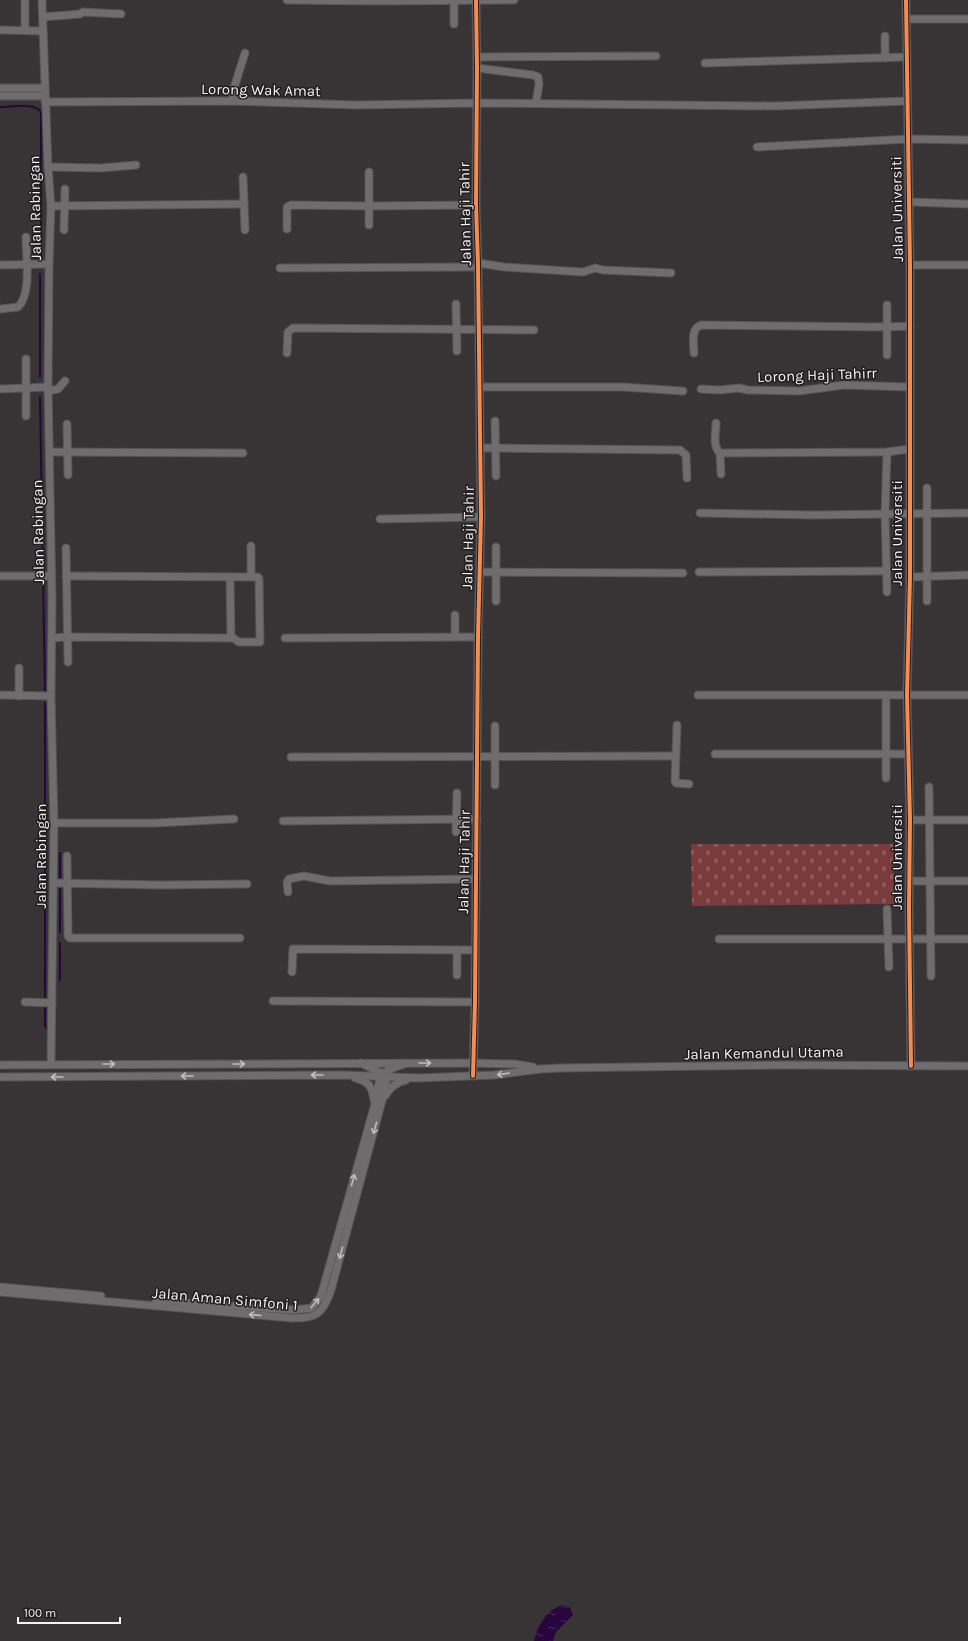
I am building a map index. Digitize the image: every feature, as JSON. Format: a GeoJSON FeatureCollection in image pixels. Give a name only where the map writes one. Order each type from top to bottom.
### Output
{"type":"FeatureCollection","features":[{"type":"Feature","properties":{"kind":"street"},"geometry":{"type":"LineString","coordinates":[[25,0],[25,30]]}},
{"type":"Feature","properties":{"kind":"street","name":"Jalan Rabingan"},"geometry":{"type":"LineString","coordinates":[[42,0],[48,166],[51,206],[48,389],[50,452],[45,576],[52,638],[51,696],[54,883],[51,1064]]}},
{"type":"Feature","properties":{"kind":"street"},"geometry":{"type":"LineString","coordinates":[[287,0],[514,0]]}},
{"type":"Feature","properties":{"kind":"street","name":"Jalan Haji Tahir"},"geometry":{"type":"LineString","coordinates":[[473,1076],[476,950],[478,637],[481,517],[476,205],[476,103],[478,68],[476,0]]}},
{"type":"Feature","properties":{"kind":"street","name":"Jalan Universiti"},"geometry":{"type":"LineString","coordinates":[[906,0],[910,202],[910,577],[907,695],[910,820],[909,939],[911,1066]]}},
{"type":"Feature","properties":{"kind":"street"},"geometry":{"type":"LineString","coordinates":[[454,1],[454,24]]}},
{"type":"Feature","properties":{"kind":"street"},"geometry":{"type":"LineString","coordinates":[[43,17],[80,14],[83,12],[121,14]]}},
{"type":"Feature","properties":{"kind":"street"},"geometry":{"type":"LineString","coordinates":[[907,19],[968,19]]}},
{"type":"Feature","properties":{"kind":"street"},"geometry":{"type":"LineString","coordinates":[[0,30],[43,31]]}},
{"type":"Feature","properties":{"kind":"street"},"geometry":{"type":"LineString","coordinates":[[885,36],[885,58]]}},
{"type":"Feature","properties":{"kind":"street"},"geometry":{"type":"LineString","coordinates":[[233,101],[233,91],[245,53]]}},
{"type":"Feature","properties":{"kind":"street"},"geometry":{"type":"LineString","coordinates":[[477,57],[656,56]]}},
{"type":"Feature","properties":{"kind":"street"},"geometry":{"type":"LineString","coordinates":[[705,63],[906,57]]}},
{"type":"Feature","properties":{"kind":"street"},"geometry":{"type":"LineString","coordinates":[[478,68],[533,75],[538,77],[536,103]]}},
{"type":"Feature","properties":{"kind":"street"},"geometry":{"type":"LineString","coordinates":[[0,88],[45,95]]}},
{"type":"Feature","properties":{"kind":"street"},"geometry":{"type":"LineString","coordinates":[[0,96],[45,95]]}},
{"type":"Feature","properties":{"kind":"street","name":"Lorong Wak Amat"},"geometry":{"type":"LineString","coordinates":[[45,95],[357,105],[536,103],[776,106],[907,101]]}},
{"type":"Feature","properties":{"kind":"street"},"geometry":{"type":"LineString","coordinates":[[757,147],[908,139],[968,140]]}},
{"type":"Feature","properties":{"kind":"street"},"geometry":{"type":"LineString","coordinates":[[48,166],[101,168],[136,165]]}},
{"type":"Feature","properties":{"kind":"street"},"geometry":{"type":"LineString","coordinates":[[369,172],[369,225]]}},
{"type":"Feature","properties":{"kind":"street"},"geometry":{"type":"LineString","coordinates":[[244,177],[246,230]]}},
{"type":"Feature","properties":{"kind":"street"},"geometry":{"type":"LineString","coordinates":[[64,230],[65,189]]}},
{"type":"Feature","properties":{"kind":"street"},"geometry":{"type":"LineString","coordinates":[[910,202],[968,204]]}},
{"type":"Feature","properties":{"kind":"street"},"geometry":{"type":"LineString","coordinates":[[51,206],[244,204]]}},
{"type":"Feature","properties":{"kind":"street"},"geometry":{"type":"LineString","coordinates":[[287,229],[287,207],[291,205],[476,205]]}},
{"type":"Feature","properties":{"kind":"street"},"geometry":{"type":"LineString","coordinates":[[0,309],[14,309],[22,304],[26,289],[26,237]]}},
{"type":"Feature","properties":{"kind":"street"},"geometry":{"type":"LineString","coordinates":[[0,265],[49,264]]}},
{"type":"Feature","properties":{"kind":"street"},"geometry":{"type":"LineString","coordinates":[[280,268],[478,265],[583,272],[595,268],[603,270],[671,273]]}},
{"type":"Feature","properties":{"kind":"street"},"geometry":{"type":"LineString","coordinates":[[910,265],[968,265]]}},
{"type":"Feature","properties":{"kind":"street"},"geometry":{"type":"LineString","coordinates":[[456,304],[457,351]]}},
{"type":"Feature","properties":{"kind":"street"},"geometry":{"type":"LineString","coordinates":[[887,305],[887,355]]}},
{"type":"Feature","properties":{"kind":"street"},"geometry":{"type":"LineString","coordinates":[[694,354],[694,334],[696,328],[701,325],[910,326]]}},
{"type":"Feature","properties":{"kind":"street"},"geometry":{"type":"LineString","coordinates":[[287,353],[288,332],[293,328],[534,330]]}},
{"type":"Feature","properties":{"kind":"street"},"geometry":{"type":"LineString","coordinates":[[26,359],[26,416]]}},
{"type":"Feature","properties":{"kind":"street"},"geometry":{"type":"LineString","coordinates":[[0,389],[58,389],[65,381]]}},
{"type":"Feature","properties":{"kind":"street","name":"Lorong Haji Tahirr"},"geometry":{"type":"LineString","coordinates":[[701,389],[719,390],[739,388],[748,390],[800,391],[844,385],[909,387]]}},
{"type":"Feature","properties":{"kind":"street"},"geometry":{"type":"LineString","coordinates":[[480,387],[623,387],[683,391]]}},
{"type":"Feature","properties":{"kind":"street"},"geometry":{"type":"LineString","coordinates":[[494,421],[496,476]]}},
{"type":"Feature","properties":{"kind":"street"},"geometry":{"type":"LineString","coordinates":[[716,423],[716,445],[717,450],[720,453],[721,474]]}},
{"type":"Feature","properties":{"kind":"street"},"geometry":{"type":"LineString","coordinates":[[67,424],[68,475]]}},
{"type":"Feature","properties":{"kind":"street"},"geometry":{"type":"LineString","coordinates":[[481,448],[680,450],[686,454],[687,478]]}},
{"type":"Feature","properties":{"kind":"street"},"geometry":{"type":"LineString","coordinates":[[720,453],[887,452],[909,449]]}},
{"type":"Feature","properties":{"kind":"street"},"geometry":{"type":"LineString","coordinates":[[50,452],[243,453]]}},
{"type":"Feature","properties":{"kind":"street"},"geometry":{"type":"LineString","coordinates":[[887,452],[885,514],[887,592]]}},
{"type":"Feature","properties":{"kind":"street"},"geometry":{"type":"LineString","coordinates":[[927,488],[927,601]]}},
{"type":"Feature","properties":{"kind":"street"},"geometry":{"type":"LineString","coordinates":[[700,513],[812,515],[968,513]]}},
{"type":"Feature","properties":{"kind":"street"},"geometry":{"type":"LineString","coordinates":[[380,518],[481,517]]}},
{"type":"Feature","properties":{"kind":"street"},"geometry":{"type":"LineString","coordinates":[[251,546],[251,576]]}},
{"type":"Feature","properties":{"kind":"street"},"geometry":{"type":"LineString","coordinates":[[496,547],[496,601]]}},
{"type":"Feature","properties":{"kind":"street"},"geometry":{"type":"LineString","coordinates":[[66,548],[68,662]]}},
{"type":"Feature","properties":{"kind":"street"},"geometry":{"type":"LineString","coordinates":[[699,572],[887,571]]}},
{"type":"Feature","properties":{"kind":"street"},"geometry":{"type":"LineString","coordinates":[[480,572],[683,573]]}},
{"type":"Feature","properties":{"kind":"street"},"geometry":{"type":"LineString","coordinates":[[910,577],[968,575]]}},
{"type":"Feature","properties":{"kind":"street"},"geometry":{"type":"LineString","coordinates":[[0,576],[45,576]]}},
{"type":"Feature","properties":{"kind":"street"},"geometry":{"type":"LineString","coordinates":[[52,638],[232,638],[239,642],[260,642],[258,576],[66,576]]}},
{"type":"Feature","properties":{"kind":"street"},"geometry":{"type":"LineString","coordinates":[[230,577],[232,638]]}},
{"type":"Feature","properties":{"kind":"street"},"geometry":{"type":"LineString","coordinates":[[455,615],[455,637]]}},
{"type":"Feature","properties":{"kind":"street"},"geometry":{"type":"LineString","coordinates":[[285,638],[478,637]]}},
{"type":"Feature","properties":{"kind":"street"},"geometry":{"type":"LineString","coordinates":[[19,668],[19,696]]}},
{"type":"Feature","properties":{"kind":"street"},"geometry":{"type":"LineString","coordinates":[[0,695],[51,696]]}},
{"type":"Feature","properties":{"kind":"street"},"geometry":{"type":"LineString","coordinates":[[886,695],[886,778]]}},
{"type":"Feature","properties":{"kind":"street"},"geometry":{"type":"LineString","coordinates":[[698,696],[968,695]]}},
{"type":"Feature","properties":{"kind":"street"},"geometry":{"type":"LineString","coordinates":[[677,725],[676,783],[689,784]]}},
{"type":"Feature","properties":{"kind":"street"},"geometry":{"type":"LineString","coordinates":[[495,726],[495,784]]}},
{"type":"Feature","properties":{"kind":"street"},"geometry":{"type":"LineString","coordinates":[[715,754],[908,754]]}},
{"type":"Feature","properties":{"kind":"street"},"geometry":{"type":"LineString","coordinates":[[291,757],[676,756]]}},
{"type":"Feature","properties":{"kind":"street"},"geometry":{"type":"LineString","coordinates":[[929,787],[931,976]]}},
{"type":"Feature","properties":{"kind":"street"},"geometry":{"type":"LineString","coordinates":[[456,832],[457,793]]}},
{"type":"Feature","properties":{"kind":"street"},"geometry":{"type":"LineString","coordinates":[[54,823],[155,823],[234,819]]}},
{"type":"Feature","properties":{"kind":"street"},"geometry":{"type":"LineString","coordinates":[[283,821],[476,819]]}},
{"type":"Feature","properties":{"kind":"street"},"geometry":{"type":"LineString","coordinates":[[910,820],[968,820]]}},
{"type":"Feature","properties":{"kind":"street"},"geometry":{"type":"LineString","coordinates":[[67,856],[70,938],[240,938]]}},
{"type":"Feature","properties":{"kind":"street"},"geometry":{"type":"LineString","coordinates":[[288,892],[287,882],[289,879],[304,876],[330,880],[476,879]]}},
{"type":"Feature","properties":{"kind":"street"},"geometry":{"type":"LineString","coordinates":[[910,881],[968,881]]}},
{"type":"Feature","properties":{"kind":"street"},"geometry":{"type":"LineString","coordinates":[[54,883],[162,885],[247,884]]}},
{"type":"Feature","properties":{"kind":"street"},"geometry":{"type":"LineString","coordinates":[[887,909],[889,967]]}},
{"type":"Feature","properties":{"kind":"street"},"geometry":{"type":"LineString","coordinates":[[719,939],[968,939]]}},
{"type":"Feature","properties":{"kind":"street"},"geometry":{"type":"LineString","coordinates":[[292,972],[293,950],[476,950]]}},
{"type":"Feature","properties":{"kind":"street"},"geometry":{"type":"LineString","coordinates":[[457,950],[457,975]]}},
{"type":"Feature","properties":{"kind":"street"},"geometry":{"type":"LineString","coordinates":[[273,1001],[475,1002]]}},
{"type":"Feature","properties":{"kind":"street"},"geometry":{"type":"LineString","coordinates":[[25,1002],[52,1003]]}},
{"type":"Feature","properties":{"kind":"street"},"geometry":{"type":"LineString","coordinates":[[361,1063],[383,1076]]}},
{"type":"Feature","properties":{"kind":"street"},"geometry":{"type":"LineString","coordinates":[[383,1076],[407,1063]]}},
{"type":"Feature","properties":{"kind":"street"},"geometry":{"type":"LineString","coordinates":[[0,1064],[473,1063],[514,1064],[542,1069]]}},
{"type":"Feature","properties":{"kind":"street","name":"Jalan Kemandul Utama"},"geometry":{"type":"LineString","coordinates":[[542,1069],[785,1065],[968,1066]]}},
{"type":"Feature","properties":{"kind":"street"},"geometry":{"type":"LineString","coordinates":[[0,1077],[344,1075],[418,1078],[473,1076],[542,1069]]}},
{"type":"Feature","properties":{"kind":"street"},"geometry":{"type":"LineString","coordinates":[[344,1075],[364,1081],[372,1089],[378,1103],[392,1086],[399,1081],[418,1078]]}},
{"type":"Feature","properties":{"kind":"street","name":"Jalan Aman Simfoni 1"},"geometry":{"type":"LineString","coordinates":[[0,1292],[292,1318],[312,1317],[322,1309],[328,1300],[378,1103],[383,1076]]}},
{"type":"Feature","properties":{"kind":"street","name":"Jalan Aman Simfoni 1"},"geometry":{"type":"LineString","coordinates":[[0,1287],[148,1301],[294,1310],[312,1308],[321,1296],[378,1103]]}},
{"type":"Feature","properties":{"kind":"green space"},"geometry":{"type":"Polygon","coordinates":[[[691,844],[893,844],[894,904],[692,906],[691,844]]]}},
{"type":"Feature","properties":{"kind":"water"},"geometry":{"type":"Polygon","coordinates":[[[563,1605],[570,1607],[573,1615],[556,1632],[553,1641],[534,1641],[540,1624],[547,1614],[563,1605]]]}},
{"type":"Feature","properties":{"kind":"waterway"},"geometry":{"type":"LineString","coordinates":[[0,107],[28,106],[38,109],[41,112],[41,256]]}},
{"type":"Feature","properties":{"kind":"waterway"},"geometry":{"type":"LineString","coordinates":[[40,274],[40,377]]}},
{"type":"Feature","properties":{"kind":"waterway"},"geometry":{"type":"LineString","coordinates":[[40,397],[45,692]]}},
{"type":"Feature","properties":{"kind":"waterway"},"geometry":{"type":"LineString","coordinates":[[45,703],[45,997]]}},
{"type":"Feature","properties":{"kind":"waterway"},"geometry":{"type":"LineString","coordinates":[[60,853],[60,878]]}},
{"type":"Feature","properties":{"kind":"waterway"},"geometry":{"type":"LineString","coordinates":[[60,889],[60,932]]}},
{"type":"Feature","properties":{"kind":"waterway"},"geometry":{"type":"LineString","coordinates":[[60,943],[60,980]]}},
{"type":"Feature","properties":{"kind":"waterway"},"geometry":{"type":"LineString","coordinates":[[45,1008],[45,1026],[49,1031]]}},
{"type":"Feature","properties":{"kind":"cycle path"},"geometry":{"type":"LineString","coordinates":[[473,1076],[478,637],[481,517],[476,205],[476,0]]}},
{"type":"Feature","properties":{"kind":"cycle path"},"geometry":{"type":"LineString","coordinates":[[906,0],[910,265],[910,577],[907,695],[910,820],[909,908],[911,1066]]}}]}
